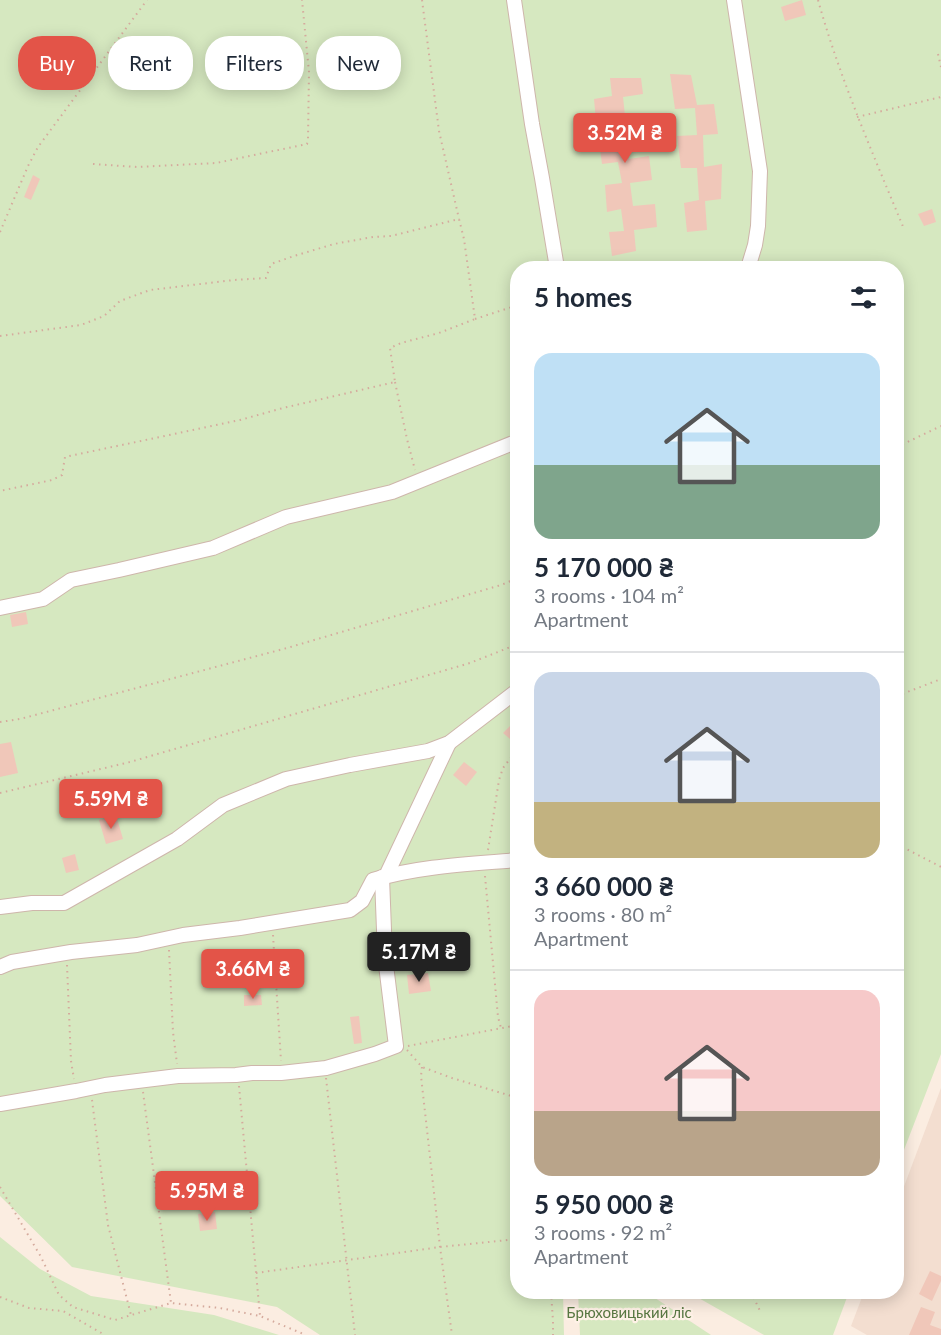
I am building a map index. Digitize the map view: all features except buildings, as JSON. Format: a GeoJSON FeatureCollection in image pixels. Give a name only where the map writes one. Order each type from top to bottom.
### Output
{"type":"FeatureCollection","features":[{"type":"Feature","properties":{"kind":"street"},"geometry":{"type":"LineString","coordinates":[[514,0],[532,124],[556,261]]}},
{"type":"Feature","properties":{"kind":"street"},"geometry":{"type":"LineString","coordinates":[[734,0],[760,171],[758,226],[750,261]]}},
{"type":"Feature","properties":{"kind":"street"},"geometry":{"type":"LineString","coordinates":[[0,608],[43,598],[71,580],[213,548],[286,517],[392,492],[510,444]]}},
{"type":"Feature","properties":{"kind":"street"},"geometry":{"type":"LineString","coordinates":[[0,907],[32,903],[64,903],[177,839],[223,805],[286,779],[428,751],[449,743],[510,696]]}},
{"type":"Feature","properties":{"kind":"street"},"geometry":{"type":"LineString","coordinates":[[0,1104],[105,1085],[178,1076],[281,1073],[326,1068],[396,1046],[385,957],[384,876],[449,743]]}},
{"type":"Feature","properties":{"kind":"street"},"geometry":{"type":"LineString","coordinates":[[0,967],[12,962],[137,945],[183,935],[273,923],[350,909],[362,901],[373,880],[384,876],[510,861]]}},
{"type":"Feature","properties":{"kind":"path"},"geometry":{"type":"LineString","coordinates":[[0,232],[38,147],[147,0]]}},
{"type":"Feature","properties":{"kind":"path"},"geometry":{"type":"LineString","coordinates":[[93,164],[137,167],[216,163],[307,144],[309,139],[309,72],[302,0]]}},
{"type":"Feature","properties":{"kind":"path"},"geometry":{"type":"LineString","coordinates":[[422,0],[439,131],[464,239],[475,319]]}},
{"type":"Feature","properties":{"kind":"path"},"geometry":{"type":"LineString","coordinates":[[818,0],[828,36],[858,117],[904,229]]}},
{"type":"Feature","properties":{"kind":"path"},"geometry":{"type":"LineString","coordinates":[[938,54],[941,67]]}},
{"type":"Feature","properties":{"kind":"path"},"geometry":{"type":"LineString","coordinates":[[858,117],[941,97]]}},
{"type":"Feature","properties":{"kind":"path"},"geometry":{"type":"LineString","coordinates":[[0,336],[81,325],[104,316],[120,301],[150,290],[234,280],[266,279],[271,264],[294,256],[459,219]]}},
{"type":"Feature","properties":{"kind":"path"},"geometry":{"type":"LineString","coordinates":[[418,482],[407,440],[390,348],[510,308]]}},
{"type":"Feature","properties":{"kind":"path"},"geometry":{"type":"LineString","coordinates":[[0,491],[52,480],[62,475],[65,457],[240,420],[395,382]]}},
{"type":"Feature","properties":{"kind":"path"},"geometry":{"type":"LineString","coordinates":[[904,444],[941,426]]}},
{"type":"Feature","properties":{"kind":"path"},"geometry":{"type":"LineString","coordinates":[[0,723],[287,648],[510,581]]}},
{"type":"Feature","properties":{"kind":"path"},"geometry":{"type":"LineString","coordinates":[[0,793],[130,762],[470,663],[510,647]]}},
{"type":"Feature","properties":{"kind":"path"},"geometry":{"type":"LineString","coordinates":[[904,693],[941,679]]}},
{"type":"Feature","properties":{"kind":"path"},"geometry":{"type":"LineString","coordinates":[[501,1028],[498,1017],[484,863],[488,854],[499,780],[503,768],[510,759]]}},
{"type":"Feature","properties":{"kind":"path"},"geometry":{"type":"LineString","coordinates":[[904,848],[941,867]]}},
{"type":"Feature","properties":{"kind":"path"},"geometry":{"type":"LineString","coordinates":[[273,923],[281,1073]]}},
{"type":"Feature","properties":{"kind":"path"},"geometry":{"type":"LineString","coordinates":[[168,938],[173,1032],[178,1076]]}},
{"type":"Feature","properties":{"kind":"path"},"geometry":{"type":"LineString","coordinates":[[67,953],[71,1061],[76,1091]]}},
{"type":"Feature","properties":{"kind":"path"},"geometry":{"type":"LineString","coordinates":[[510,1026],[423,1042],[404,1048],[422,1067],[510,1096]]}},
{"type":"Feature","properties":{"kind":"path"},"geometry":{"type":"LineString","coordinates":[[422,1067],[421,1077],[452,1335]]}},
{"type":"Feature","properties":{"kind":"path"},"geometry":{"type":"LineString","coordinates":[[326,1068],[355,1335]]}},
{"type":"Feature","properties":{"kind":"path"},"geometry":{"type":"LineString","coordinates":[[236,1075],[260,1316]]}},
{"type":"Feature","properties":{"kind":"path"},"geometry":{"type":"LineString","coordinates":[[141,1081],[171,1303]]}},
{"type":"Feature","properties":{"kind":"path"},"geometry":{"type":"LineString","coordinates":[[90,1089],[108,1225],[131,1315]]}},
{"type":"Feature","properties":{"kind":"path"},"geometry":{"type":"LineString","coordinates":[[0,1187],[41,1257],[59,1295],[73,1307],[115,1320],[171,1303],[220,1308],[260,1316],[306,1335]]}},
{"type":"Feature","properties":{"kind":"path"},"geometry":{"type":"LineString","coordinates":[[256,1273],[510,1240]]}},
{"type":"Feature","properties":{"kind":"path"},"geometry":{"type":"LineString","coordinates":[[0,1297],[29,1308],[63,1311],[105,1335]]}},
{"type":"Feature","properties":{"kind":"path"},"geometry":{"type":"LineString","coordinates":[[551,1299],[553,1335]]}},
{"type":"Feature","properties":{"kind":"path"},"geometry":{"type":"LineString","coordinates":[[755,1299],[760,1313]]}},
{"type":"Feature","properties":{"kind":"shaded area"},"geometry":{"type":"Polygon","coordinates":[[[941,1088],[941,1335],[867,1335],[851,1326],[861,1299],[904,1299],[904,1186],[941,1088]]]}},
{"type":"Feature","properties":{"kind":"green space"},"geometry":{"type":"Polygon","coordinates":[[[0,0],[941,0],[941,1054],[904,1150],[904,261],[510,261],[510,1299],[563,1299],[564,1335],[320,1335],[277,1307],[72,1267],[0,1196],[0,0]]]}},
{"type":"Feature","properties":{"kind":"green space"},"geometry":{"type":"Polygon","coordinates":[[[0,1237],[40,1269],[91,1296],[214,1315],[279,1335],[0,1335],[0,1237]]]}},
{"type":"Feature","properties":{"kind":"green space","name":"Брюховицький ліс"},"geometry":{"type":"Polygon","coordinates":[[[578,1299],[657,1299],[711,1335],[580,1335],[578,1299]]]}},
{"type":"Feature","properties":{"kind":"green space"},"geometry":{"type":"Polygon","coordinates":[[[700,1299],[846,1299],[833,1335],[764,1335],[700,1299]]]}}]}
